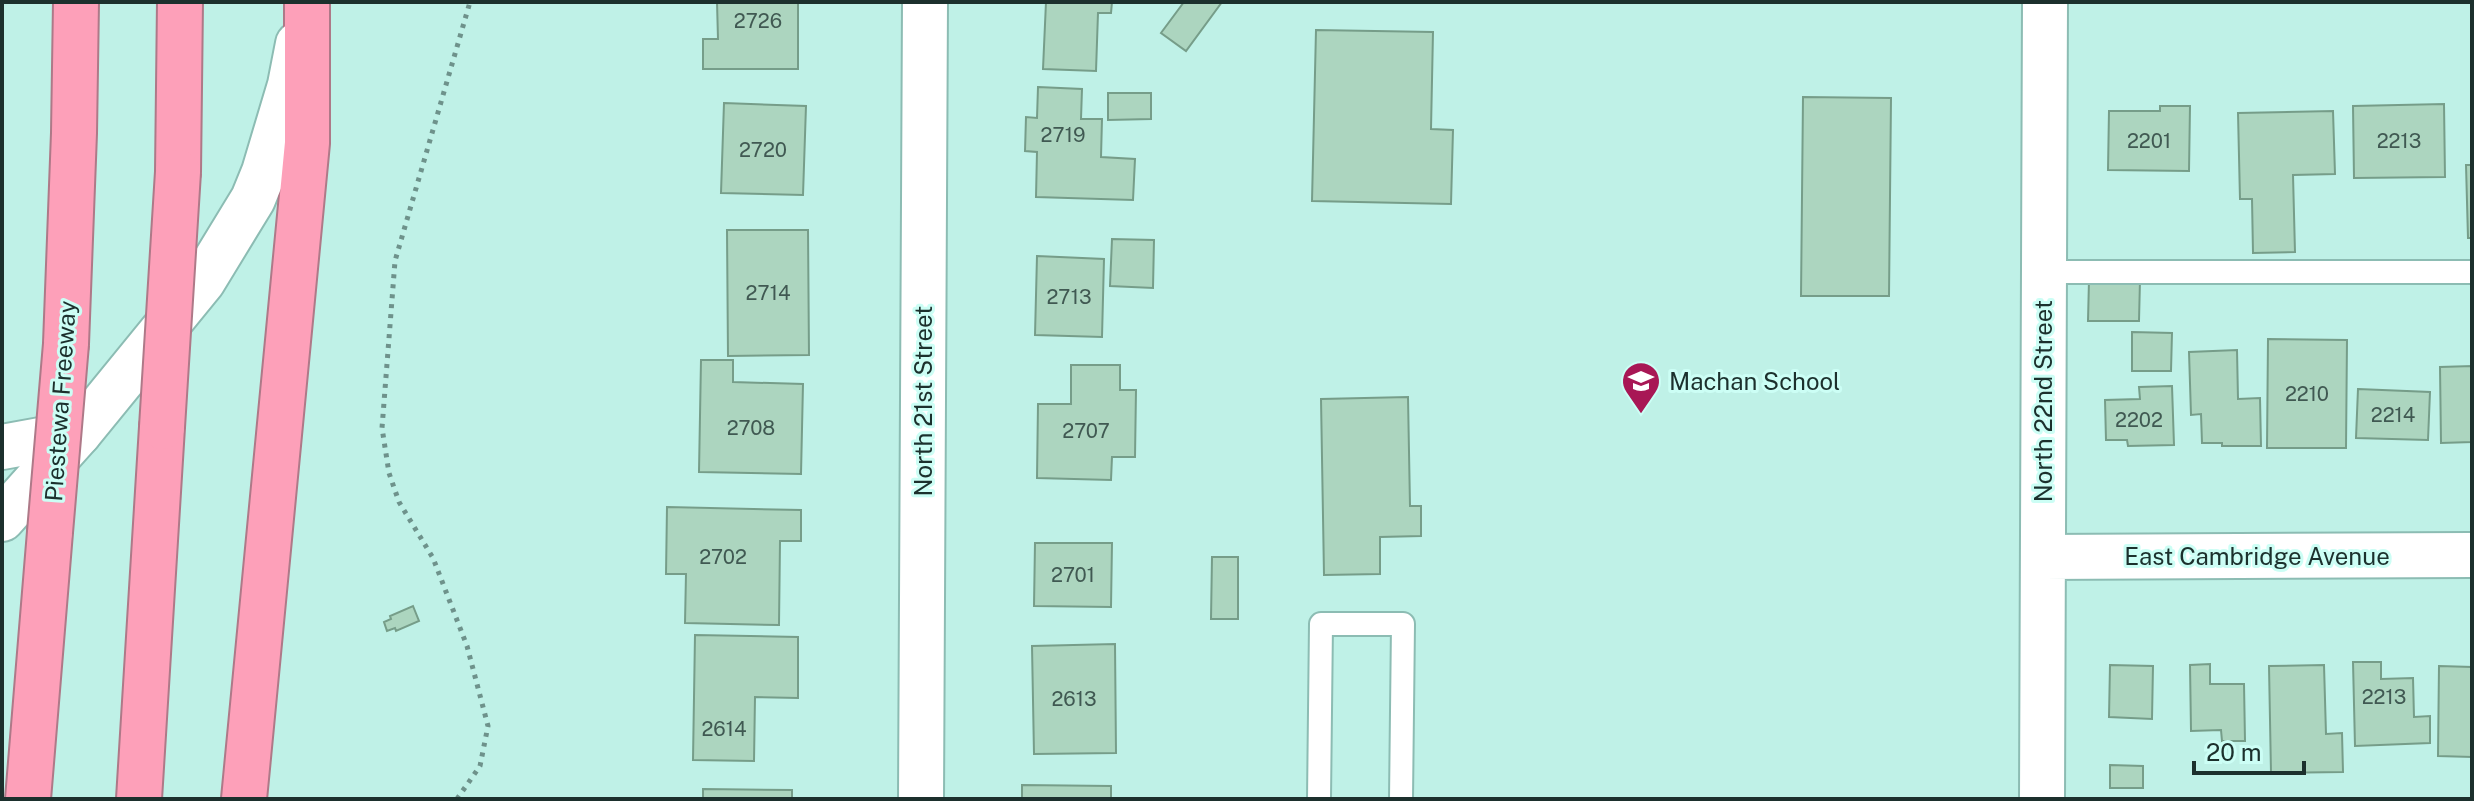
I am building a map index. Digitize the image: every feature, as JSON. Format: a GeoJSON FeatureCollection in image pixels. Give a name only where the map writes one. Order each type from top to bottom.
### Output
{"type":"FeatureCollection","features":[{"type":"Feature","properties":{"kind":"highway","name":"Piestewa Freeway"},"geometry":{"type":"LineString","coordinates":[[28,799],[66,344],[76,2]]}},
{"type":"Feature","properties":{"kind":"highway"},"geometry":{"type":"LineString","coordinates":[[139,799],[178,172],[180,2]]}},
{"type":"Feature","properties":{"kind":"highway"},"geometry":{"type":"LineString","coordinates":[[244,799],[307,143],[307,2]]}},
{"type":"Feature","properties":{"kind":"street"},"geometry":{"type":"LineString","coordinates":[[2,519],[79,433],[203,281],[253,199],[290,85],[307,2]]}},
{"type":"Feature","properties":{"kind":"street","name":"North 21st Street"},"geometry":{"type":"LineString","coordinates":[[921,799],[925,2]]}},
{"type":"Feature","properties":{"kind":"street","name":"North 22nd Street"},"geometry":{"type":"LineString","coordinates":[[2042,799],[2045,2]]}},
{"type":"Feature","properties":{"kind":"street"},"geometry":{"type":"LineString","coordinates":[[2,447],[79,433]]}},
{"type":"Feature","properties":{"kind":"street"},"geometry":{"type":"LineString","coordinates":[[2,492],[79,433]]}},
{"type":"Feature","properties":{"kind":"street","name":"East Cambridge Avenue"},"geometry":{"type":"LineString","coordinates":[[2043,557],[2472,555]]}},
{"type":"Feature","properties":{"kind":"lane"},"geometry":{"type":"LineString","coordinates":[[2044,272],[2472,272]]}},
{"type":"Feature","properties":{"kind":"lane"},"geometry":{"type":"LineString","coordinates":[[1319,799],[1321,624],[1403,624],[1401,799]]}},
{"type":"Feature","properties":{"kind":"path"},"geometry":{"type":"LineString","coordinates":[[457,799],[480,766],[488,726],[467,646],[433,558],[399,502],[394,488],[382,428],[395,261],[470,2]]}},
{"type":"Feature","properties":{"kind":"building"},"geometry":{"type":"Polygon","coordinates":[[[717,2],[798,2],[798,69],[703,69],[703,39],[718,39],[717,2]]]}},
{"type":"Feature","properties":{"kind":"building"},"geometry":{"type":"Polygon","coordinates":[[[1046,2],[1112,2],[1111,13],[1098,13],[1096,71],[1043,69],[1046,2]]]}},
{"type":"Feature","properties":{"kind":"building"},"geometry":{"type":"Polygon","coordinates":[[[1184,2],[1222,2],[1186,51],[1161,33],[1184,2]]]}},
{"type":"Feature","properties":{"kind":"building"},"geometry":{"type":"Polygon","coordinates":[[[1316,30],[1433,32],[1431,129],[1453,130],[1451,204],[1312,201],[1316,30]]]}},
{"type":"Feature","properties":{"kind":"building"},"geometry":{"type":"Polygon","coordinates":[[[1038,87],[1082,89],[1081,119],[1102,119],[1101,157],[1135,159],[1133,200],[1036,197],[1037,152],[1025,151],[1026,117],[1037,118],[1038,87]]]}},
{"type":"Feature","properties":{"kind":"building"},"geometry":{"type":"Polygon","coordinates":[[[1108,93],[1151,93],[1151,119],[1108,120],[1108,93]]]}},
{"type":"Feature","properties":{"kind":"building"},"geometry":{"type":"Polygon","coordinates":[[[1803,97],[1891,98],[1889,296],[1801,296],[1803,97]]]}},
{"type":"Feature","properties":{"kind":"building"},"geometry":{"type":"Polygon","coordinates":[[[724,103],[806,106],[803,195],[721,193],[724,103]]]}},
{"type":"Feature","properties":{"kind":"building"},"geometry":{"type":"Polygon","coordinates":[[[2444,104],[2445,177],[2354,178],[2353,106],[2444,104]]]}},
{"type":"Feature","properties":{"kind":"building"},"geometry":{"type":"Polygon","coordinates":[[[2160,106],[2190,106],[2189,171],[2108,170],[2109,111],[2160,111],[2160,106]]]}},
{"type":"Feature","properties":{"kind":"building"},"geometry":{"type":"Polygon","coordinates":[[[2333,111],[2335,174],[2293,175],[2295,252],[2253,253],[2252,199],[2240,199],[2238,113],[2333,111]]]}},
{"type":"Feature","properties":{"kind":"building"},"geometry":{"type":"Polygon","coordinates":[[[2466,165],[2472,165],[2472,238],[2468,238],[2466,165]]]}},
{"type":"Feature","properties":{"kind":"building"},"geometry":{"type":"Polygon","coordinates":[[[727,230],[808,230],[809,355],[728,356],[727,230]]]}},
{"type":"Feature","properties":{"kind":"building"},"geometry":{"type":"Polygon","coordinates":[[[1112,239],[1154,240],[1153,288],[1110,286],[1112,239]]]}},
{"type":"Feature","properties":{"kind":"building"},"geometry":{"type":"Polygon","coordinates":[[[1037,256],[1104,259],[1102,337],[1035,335],[1037,256]]]}},
{"type":"Feature","properties":{"kind":"building"},"geometry":{"type":"Polygon","coordinates":[[[2089,280],[2140,280],[2139,321],[2088,321],[2089,280]]]}},
{"type":"Feature","properties":{"kind":"building"},"geometry":{"type":"Polygon","coordinates":[[[2132,332],[2172,333],[2171,371],[2132,371],[2132,332]]]}},
{"type":"Feature","properties":{"kind":"building"},"geometry":{"type":"Polygon","coordinates":[[[2268,339],[2347,340],[2346,448],[2267,448],[2268,339]]]}},
{"type":"Feature","properties":{"kind":"building"},"geometry":{"type":"Polygon","coordinates":[[[2237,350],[2238,399],[2260,398],[2261,446],[2202,443],[2201,414],[2191,415],[2189,352],[2237,350]]]}},
{"type":"Feature","properties":{"kind":"building"},"geometry":{"type":"Polygon","coordinates":[[[701,360],[733,360],[733,382],[803,384],[801,474],[699,472],[701,360]]]}},
{"type":"Feature","properties":{"kind":"building"},"geometry":{"type":"Polygon","coordinates":[[[1071,365],[1120,365],[1120,390],[1136,390],[1135,457],[1112,457],[1111,480],[1037,478],[1038,404],[1071,404],[1071,365]]]}},
{"type":"Feature","properties":{"kind":"building"},"geometry":{"type":"Polygon","coordinates":[[[2472,366],[2472,442],[2441,443],[2440,367],[2472,366]]]}},
{"type":"Feature","properties":{"kind":"building"},"geometry":{"type":"Polygon","coordinates":[[[2172,386],[2174,445],[2128,446],[2127,440],[2106,440],[2105,400],[2140,399],[2139,387],[2172,386]]]}},
{"type":"Feature","properties":{"kind":"building"},"geometry":{"type":"Polygon","coordinates":[[[2358,389],[2430,392],[2428,440],[2356,438],[2358,389]]]}},
{"type":"Feature","properties":{"kind":"building"},"geometry":{"type":"Polygon","coordinates":[[[1408,397],[1410,506],[1421,506],[1421,536],[1380,537],[1380,574],[1324,575],[1321,399],[1408,397]]]}},
{"type":"Feature","properties":{"kind":"building"},"geometry":{"type":"Polygon","coordinates":[[[667,507],[801,510],[801,541],[780,541],[779,625],[685,623],[686,574],[666,574],[667,507]]]}},
{"type":"Feature","properties":{"kind":"building"},"geometry":{"type":"Polygon","coordinates":[[[1035,543],[1112,543],[1111,607],[1034,606],[1035,543]]]}},
{"type":"Feature","properties":{"kind":"building"},"geometry":{"type":"Polygon","coordinates":[[[1212,557],[1238,557],[1238,619],[1211,619],[1212,557]]]}},
{"type":"Feature","properties":{"kind":"building"},"geometry":{"type":"Polygon","coordinates":[[[413,606],[419,621],[396,631],[395,628],[387,631],[384,622],[391,619],[390,616],[413,606]]]}},
{"type":"Feature","properties":{"kind":"building"},"geometry":{"type":"Polygon","coordinates":[[[695,635],[798,637],[798,698],[755,697],[754,761],[693,760],[695,635]]]}},
{"type":"Feature","properties":{"kind":"building"},"geometry":{"type":"Polygon","coordinates":[[[1115,644],[1116,753],[1034,754],[1032,646],[1115,644]]]}},
{"type":"Feature","properties":{"kind":"building"},"geometry":{"type":"Polygon","coordinates":[[[2353,662],[2381,662],[2381,679],[2413,678],[2414,717],[2430,716],[2430,743],[2355,746],[2353,662]]]}},
{"type":"Feature","properties":{"kind":"building"},"geometry":{"type":"Polygon","coordinates":[[[2210,664],[2210,684],[2244,684],[2245,741],[2222,741],[2221,730],[2191,731],[2190,665],[2210,664]]]}},
{"type":"Feature","properties":{"kind":"building"},"geometry":{"type":"Polygon","coordinates":[[[2110,665],[2153,666],[2152,719],[2109,717],[2110,665]]]}},
{"type":"Feature","properties":{"kind":"building"},"geometry":{"type":"Polygon","coordinates":[[[2324,665],[2326,734],[2342,733],[2343,772],[2271,773],[2269,666],[2324,665]]]}},
{"type":"Feature","properties":{"kind":"building"},"geometry":{"type":"Polygon","coordinates":[[[2439,666],[2472,667],[2472,757],[2438,756],[2439,666]]]}},
{"type":"Feature","properties":{"kind":"building"},"geometry":{"type":"Polygon","coordinates":[[[2110,765],[2143,766],[2143,788],[2110,788],[2110,765]]]}},
{"type":"Feature","properties":{"kind":"building"},"geometry":{"type":"Polygon","coordinates":[[[1022,785],[1111,786],[1111,799],[1022,799],[1022,785]]]}},
{"type":"Feature","properties":{"kind":"building"},"geometry":{"type":"Polygon","coordinates":[[[703,789],[792,790],[792,799],[703,799],[703,789]]]}},
{"type":"Feature","properties":{"kind":"place","name":"Machan School"},"geometry":{"type":"Point","coordinates":[1641,415]}}]}
